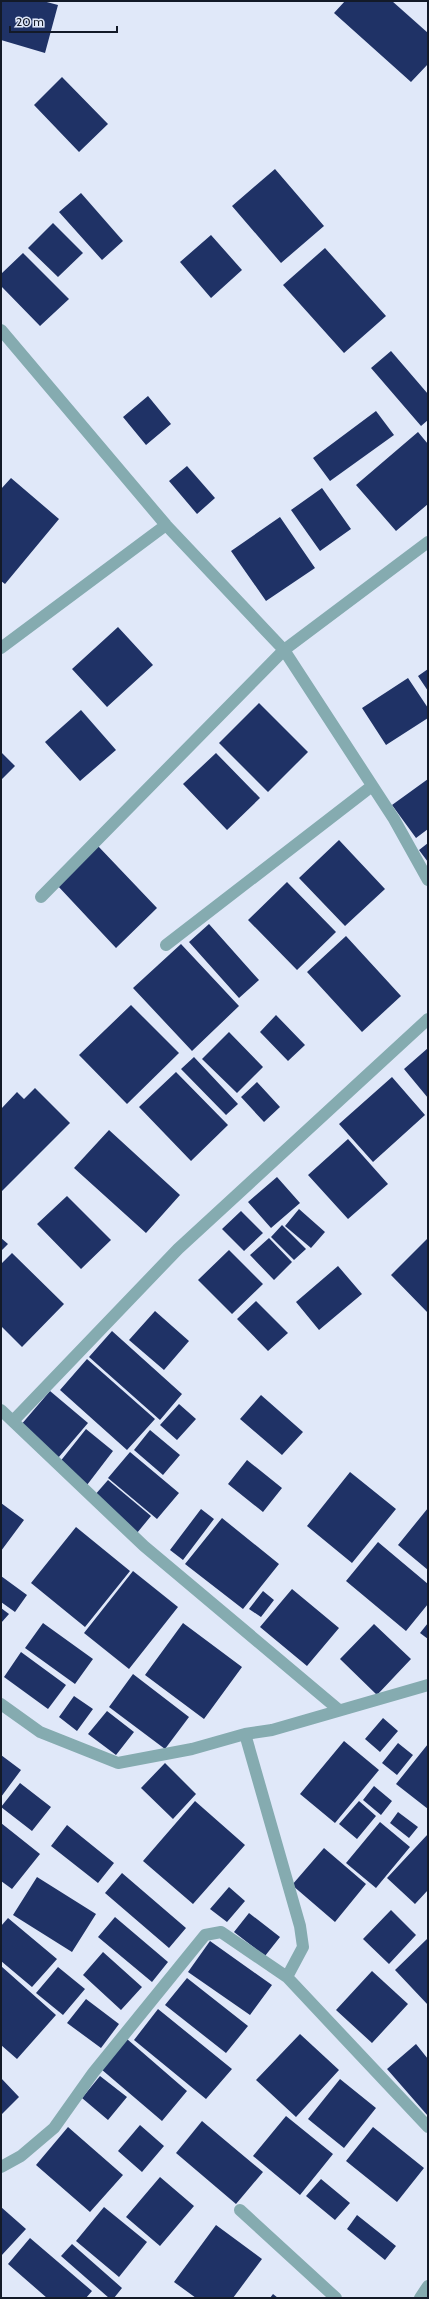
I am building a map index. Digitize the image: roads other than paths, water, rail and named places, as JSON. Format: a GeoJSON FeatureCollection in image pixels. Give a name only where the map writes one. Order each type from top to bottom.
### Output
{"type":"FeatureCollection","features":[{"type":"Feature","properties":{"kind":"street"},"geometry":{"type":"LineString","coordinates":[[1,330],[166,524],[284,650],[394,819],[428,880]]}},
{"type":"Feature","properties":{"kind":"street"},"geometry":{"type":"LineString","coordinates":[[1,648],[166,524]]}},
{"type":"Feature","properties":{"kind":"street"},"geometry":{"type":"LineString","coordinates":[[41,897],[284,650],[428,542]]}},
{"type":"Feature","properties":{"kind":"street"},"geometry":{"type":"LineString","coordinates":[[166,945],[372,786]]}},
{"type":"Feature","properties":{"kind":"street"},"geometry":{"type":"LineString","coordinates":[[13,1421],[178,1250],[428,1019]]}},
{"type":"Feature","properties":{"kind":"street"},"geometry":{"type":"LineString","coordinates":[[1,1410],[144,1546],[339,1710]]}},
{"type":"Feature","properties":{"kind":"street"},"geometry":{"type":"LineString","coordinates":[[1,1704],[40,1732],[118,1763],[192,1749],[245,1734],[272,1730],[428,1685]]}},
{"type":"Feature","properties":{"kind":"street"},"geometry":{"type":"LineString","coordinates":[[245,1734],[300,1926],[303,1947],[287,1977]]}},
{"type":"Feature","properties":{"kind":"street"},"geometry":{"type":"LineString","coordinates":[[1,2167],[21,2156],[54,2128],[93,2073],[205,1935],[221,1932],[287,1977],[428,2127]]}},
{"type":"Feature","properties":{"kind":"street"},"geometry":{"type":"LineString","coordinates":[[240,2210],[336,2298]]}},
{"type":"Feature","properties":{"kind":"street"},"geometry":{"type":"LineString","coordinates":[[420,2298],[428,2286]]}}]}
